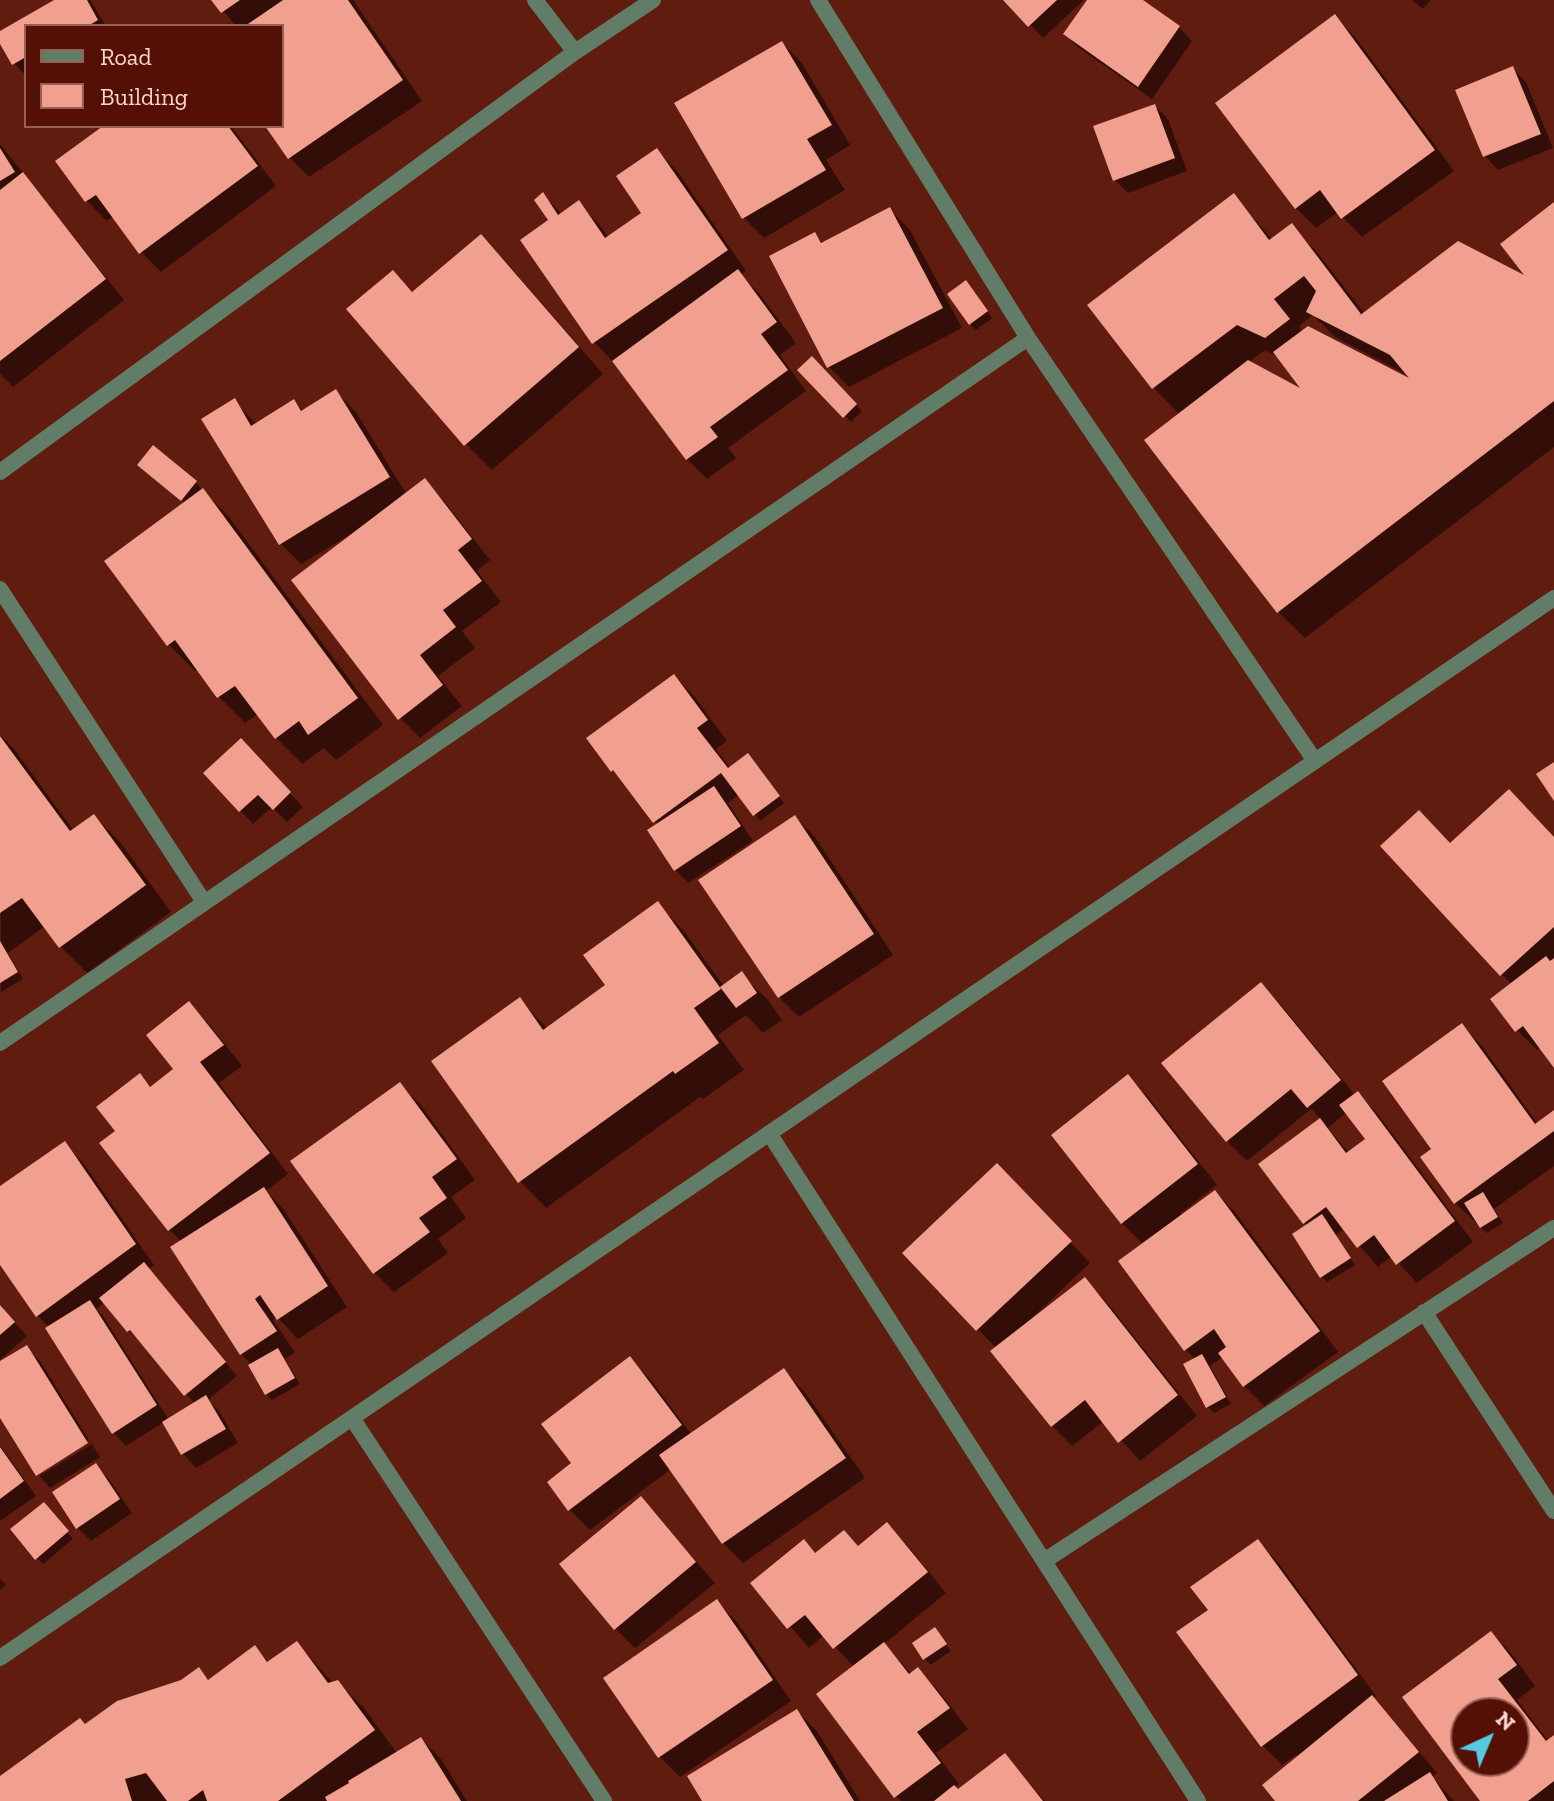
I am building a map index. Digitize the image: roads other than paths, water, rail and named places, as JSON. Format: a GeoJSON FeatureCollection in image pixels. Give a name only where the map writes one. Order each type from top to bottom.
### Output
{"type":"FeatureCollection","features":[{"type":"Feature","properties":{"kind":"street"},"geometry":{"type":"LineString","coordinates":[[535,0],[575,52]]}},
{"type":"Feature","properties":{"kind":"street"},"geometry":{"type":"LineString","coordinates":[[0,472],[575,52],[653,0]]}},
{"type":"Feature","properties":{"kind":"street"},"geometry":{"type":"LineString","coordinates":[[818,0],[1028,338],[1315,761]]}},
{"type":"Feature","properties":{"kind":"street"},"geometry":{"type":"LineString","coordinates":[[0,1043],[1028,338]]}},
{"type":"Feature","properties":{"kind":"street"},"geometry":{"type":"LineString","coordinates":[[0,589],[204,902]]}},
{"type":"Feature","properties":{"kind":"street"},"geometry":{"type":"LineString","coordinates":[[0,1658],[1554,598]]}},
{"type":"Feature","properties":{"kind":"street"},"geometry":{"type":"LineString","coordinates":[[769,1133],[1198,1801]]}},
{"type":"Feature","properties":{"kind":"street"},"geometry":{"type":"LineString","coordinates":[[1044,1561],[1554,1228]]}},
{"type":"Feature","properties":{"kind":"street"},"geometry":{"type":"LineString","coordinates":[[1424,1312],[1554,1511]]}},
{"type":"Feature","properties":{"kind":"street"},"geometry":{"type":"LineString","coordinates":[[352,1418],[604,1801]]}}]}
